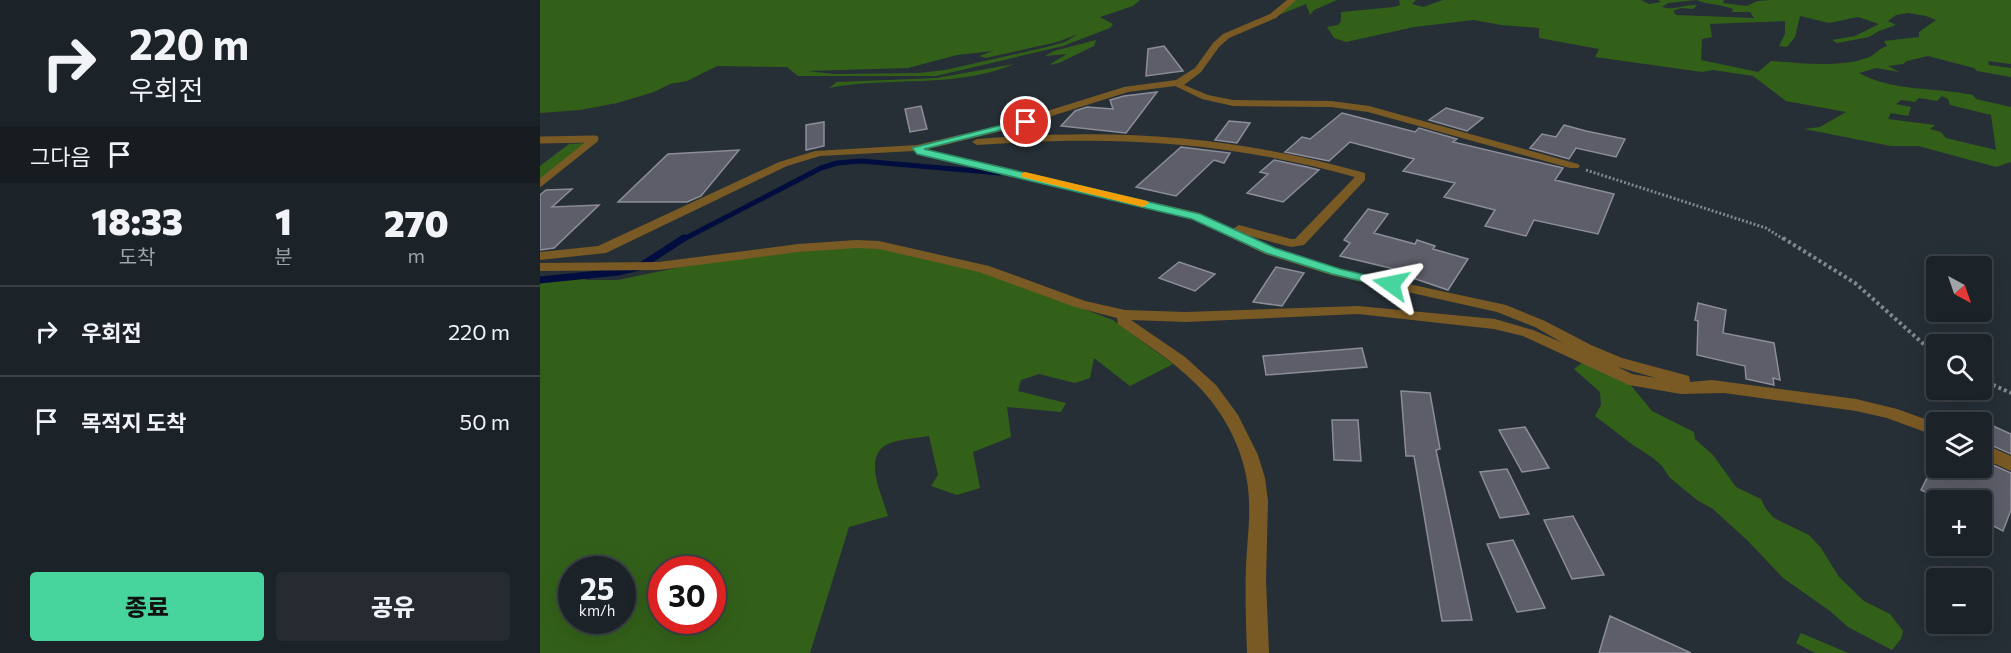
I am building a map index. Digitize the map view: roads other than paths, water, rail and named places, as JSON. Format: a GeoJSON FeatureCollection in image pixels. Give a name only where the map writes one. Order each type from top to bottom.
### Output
{"type":"FeatureCollection","features":[{"type":"Feature","properties":{"kind":"street"},"geometry":{"type":"LineString","coordinates":[[917,148],[1010,126],[1127,89],[1178,84],[1198,70],[1216,45],[1226,36],[1273,16],[1292,0]]}},
{"type":"Feature","properties":{"kind":"street"},"geometry":{"type":"LineString","coordinates":[[1178,84],[1180,87],[1205,97],[1233,103],[1331,104],[1368,109],[1574,166]]}},
{"type":"Feature","properties":{"kind":"street"},"geometry":{"type":"LineString","coordinates":[[540,256],[601,250],[783,164],[805,156],[834,151],[917,148],[1042,136],[1136,135],[1180,139],[1270,153],[1361,175],[1361,178],[1299,242],[1282,241],[1196,216],[920,152],[917,148]]}},
{"type":"Feature","properties":{"kind":"street"},"geometry":{"type":"LineString","coordinates":[[1196,216],[1239,237],[1303,262],[1369,280],[1501,308],[1540,324],[1586,349],[1617,362],[1684,381],[1722,388],[1856,405],[1891,413],[1926,426]]}},
{"type":"Feature","properties":{"kind":"street"},"geometry":{"type":"LineString","coordinates":[[540,267],[659,266],[798,248],[856,244],[879,245],[984,269],[1051,294],[1125,315],[1186,317],[1358,310],[1495,324],[1528,333],[1629,379],[1681,388],[1722,388]]}},
{"type":"Feature","properties":{"kind":"street"},"geometry":{"type":"LineString","coordinates":[[1125,315],[1123,321],[1188,368],[1209,388],[1227,410],[1248,456],[1256,477],[1258,497],[1255,580],[1258,653]]}},
{"type":"Feature","properties":{"kind":"street"},"geometry":{"type":"LineString","coordinates":[[1992,455],[2011,464]]}},
{"type":"Feature","properties":{"kind":"lane"},"geometry":{"type":"LineString","coordinates":[[540,140],[595,139],[540,183]]}},
{"type":"Feature","properties":{"kind":"waterway"},"geometry":{"type":"LineString","coordinates":[[682,240],[821,168],[837,163],[861,161],[1000,173]]}},
{"type":"Feature","properties":{"kind":"waterway"},"geometry":{"type":"LineString","coordinates":[[540,280],[618,272],[639,267],[684,238]]}}]}
